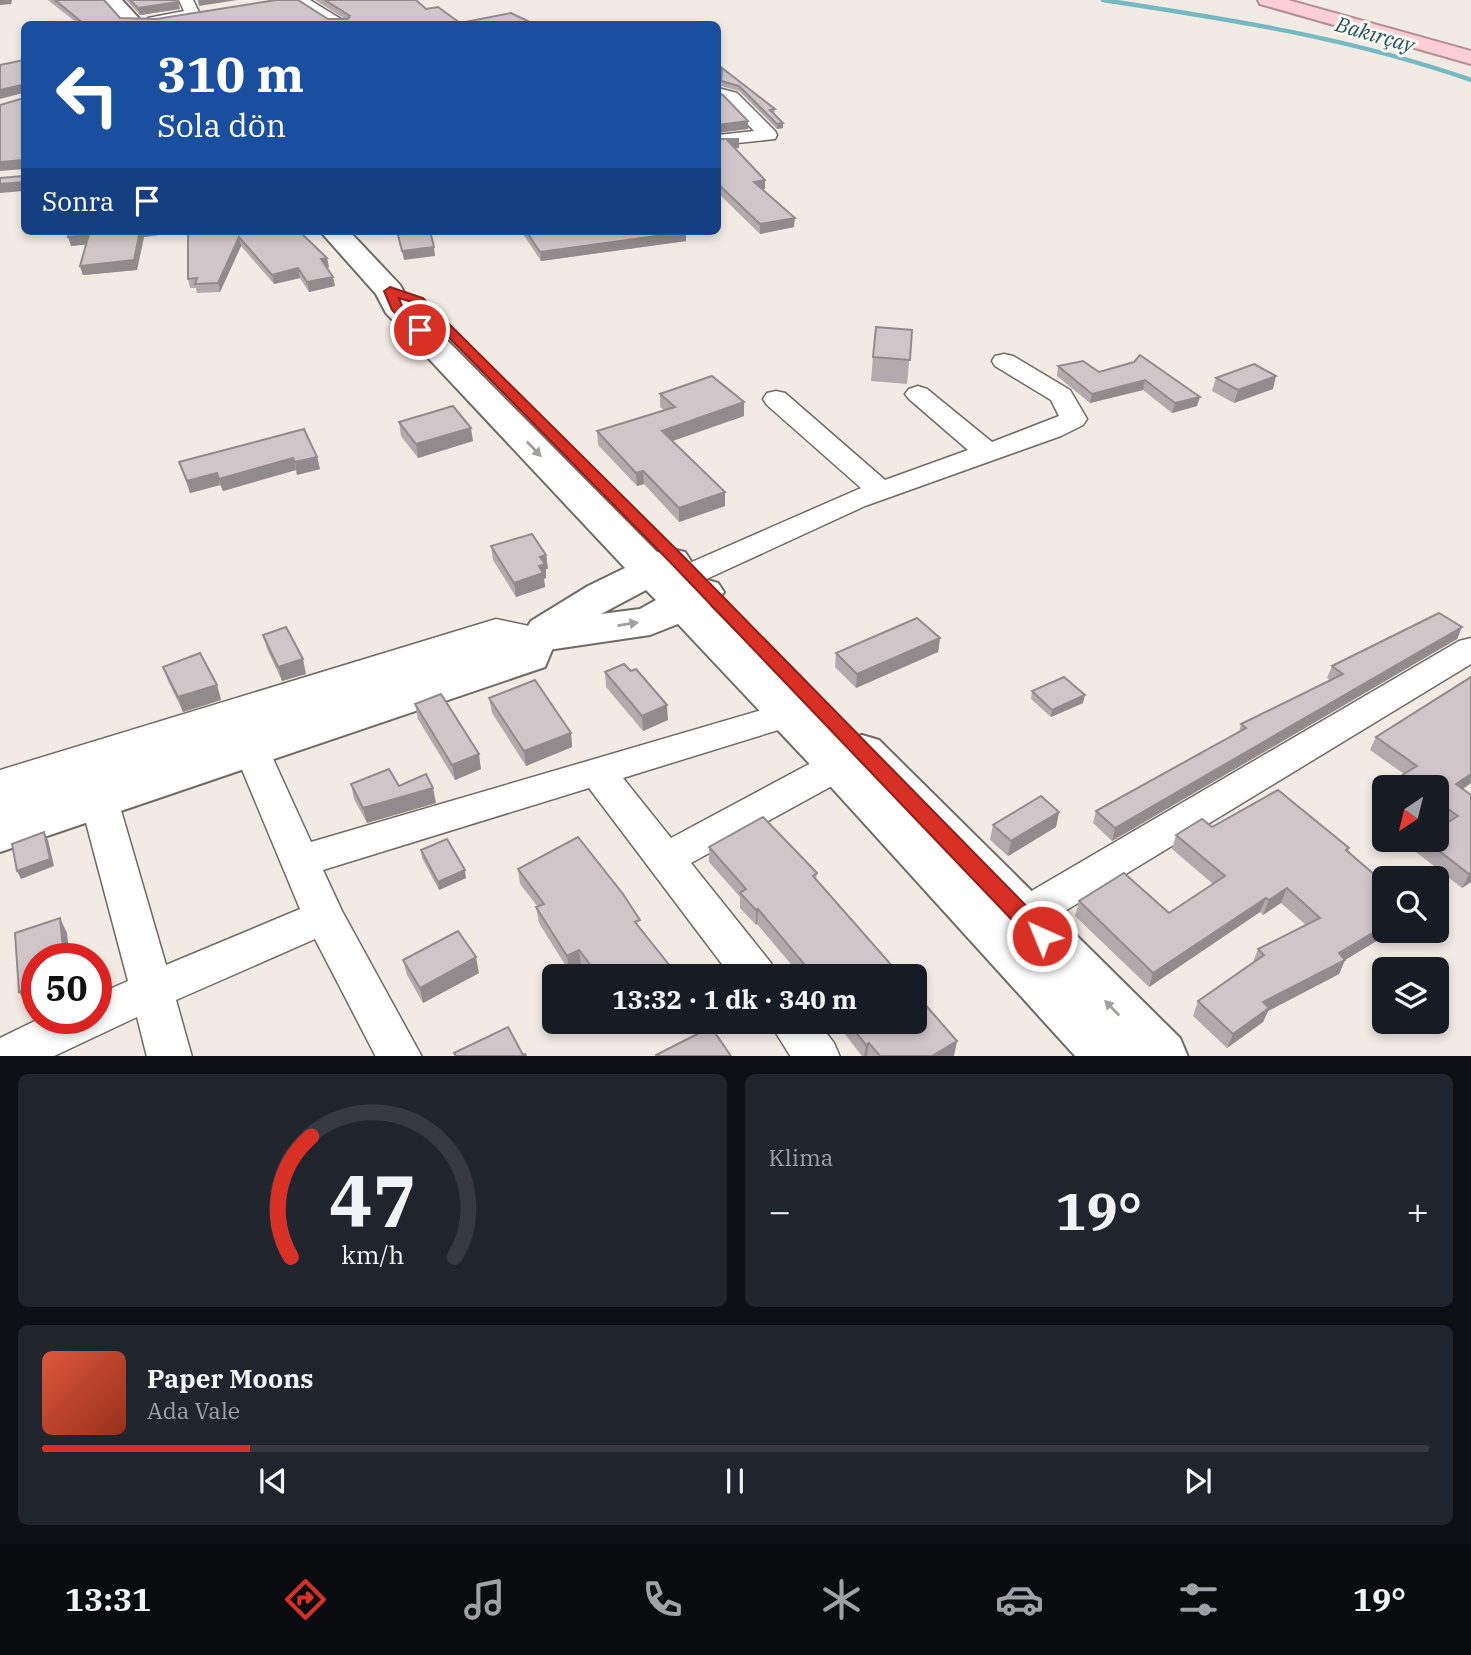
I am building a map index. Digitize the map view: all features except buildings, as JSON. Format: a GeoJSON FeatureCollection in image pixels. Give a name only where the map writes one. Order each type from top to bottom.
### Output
{"type":"FeatureCollection","features":[{"type":"Feature","properties":{"kind":"highway"},"geometry":{"type":"LineString","coordinates":[[1297,0],[1467,51]]}},
{"type":"Feature","properties":{"kind":"highway"},"geometry":{"type":"LineString","coordinates":[[1317,0],[1467,51]]}},
{"type":"Feature","properties":{"kind":"highway"},"geometry":{"type":"LineString","coordinates":[[1260,1],[1399,38],[1467,51]]}},
{"type":"Feature","properties":{"kind":"main road"},"geometry":{"type":"LineString","coordinates":[[111,0],[131,21]]}},
{"type":"Feature","properties":{"kind":"main road"},"geometry":{"type":"LineString","coordinates":[[338,235],[390,291],[419,301],[681,580],[1023,916],[1159,1056]]}},
{"type":"Feature","properties":{"kind":"main road"},"geometry":{"type":"LineString","coordinates":[[0,813],[536,638],[650,621],[681,580]]}},
{"type":"Feature","properties":{"kind":"main road"},"geometry":{"type":"LineString","coordinates":[[681,580],[789,714],[1114,1056]]}},
{"type":"Feature","properties":{"kind":"main road"},"geometry":{"type":"LineString","coordinates":[[0,833],[530,657],[536,638]]}},
{"type":"Feature","properties":{"kind":"street"},"geometry":{"type":"LineString","coordinates":[[300,0],[336,21]]}},
{"type":"Feature","properties":{"kind":"street"},"geometry":{"type":"LineString","coordinates":[[146,21],[195,9]]}},
{"type":"Feature","properties":{"kind":"street"},"geometry":{"type":"LineString","coordinates":[[721,94],[731,97],[772,142],[766,148],[721,154]]}},
{"type":"Feature","properties":{"kind":"street"},"geometry":{"type":"LineString","coordinates":[[721,140],[768,135]]}},
{"type":"Feature","properties":{"kind":"street"},"geometry":{"type":"LineString","coordinates":[[681,580],[881,491],[1051,430],[1074,419],[1061,395],[1004,361]]}},
{"type":"Feature","properties":{"kind":"street"},"geometry":{"type":"LineString","coordinates":[[918,394],[988,453]]}},
{"type":"Feature","properties":{"kind":"street"},"geometry":{"type":"LineString","coordinates":[[776,399],[881,491]]}},
{"type":"Feature","properties":{"kind":"street"},"geometry":{"type":"LineString","coordinates":[[0,784],[496,630],[536,638]]}},
{"type":"Feature","properties":{"kind":"street"},"geometry":{"type":"LineString","coordinates":[[1023,916],[1471,649]]}},
{"type":"Feature","properties":{"kind":"street"},"geometry":{"type":"LineString","coordinates":[[300,861],[598,774],[789,714]]}},
{"type":"Feature","properties":{"kind":"street"},"geometry":{"type":"LineString","coordinates":[[251,748],[324,917],[400,1056]]}},
{"type":"Feature","properties":{"kind":"street"},"geometry":{"type":"LineString","coordinates":[[665,859],[839,765]]}},
{"type":"Feature","properties":{"kind":"street"},"geometry":{"type":"LineString","coordinates":[[598,774],[747,964]]}},
{"type":"Feature","properties":{"kind":"street"},"geometry":{"type":"LineString","coordinates":[[99,800],[170,1056]]}},
{"type":"Feature","properties":{"kind":"street"},"geometry":{"type":"LineString","coordinates":[[112,1008],[324,917]]}},
{"type":"Feature","properties":{"kind":"street"},"geometry":{"type":"LineString","coordinates":[[5,1056],[53,1034]]}},
{"type":"Feature","properties":{"kind":"street"},"geometry":{"type":"LineString","coordinates":[[801,1034],[818,1056]]}},
{"type":"Feature","properties":{"kind":"waterway","name":"Bakırçay"},"geometry":{"type":"LineString","coordinates":[[1103,0],[1289,31],[1380,52],[1471,80]]}},
{"type":"Feature","properties":{"kind":"route"},"geometry":{"type":"LineString","coordinates":[[420,330],[397,307],[390,291],[419,301],[676,559],[1042,936]]}}]}
